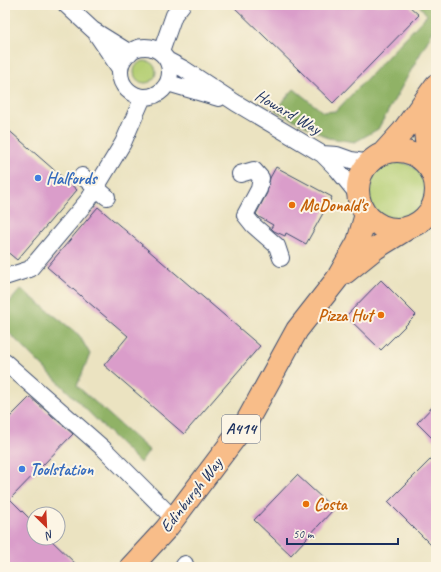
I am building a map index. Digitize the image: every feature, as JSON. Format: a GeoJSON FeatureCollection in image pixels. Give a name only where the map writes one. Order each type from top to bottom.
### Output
{"type":"FeatureCollection","features":[{"type":"Feature","properties":{"kind":"highway"},"geometry":{"type":"LineString","coordinates":[[435,87],[425,131],[432,172],[436,185],[436,194],[432,206],[425,217],[394,228],[382,226],[376,223],[362,205],[358,189],[361,174],[365,168],[403,131],[435,87]]}},
{"type":"Feature","properties":{"kind":"highway"},"geometry":{"type":"LineString","coordinates":[[380,155],[391,151],[406,152],[419,158],[432,172]]}},
{"type":"Feature","properties":{"kind":"highway","name":"Edinburgh Way"},"geometry":{"type":"LineString","coordinates":[[131,567],[174,519],[246,423],[297,330],[337,280],[358,242],[362,205]]}},
{"type":"Feature","properties":{"kind":"highway","name":"Edinburgh Way"},"geometry":{"type":"LineString","coordinates":[[337,280],[376,248],[425,217]]}},
{"type":"Feature","properties":{"kind":"street"},"geometry":{"type":"LineString","coordinates":[[66,5],[93,30],[130,52]]}},
{"type":"Feature","properties":{"kind":"street"},"geometry":{"type":"LineString","coordinates":[[164,56],[174,15],[178,6]]}},
{"type":"Feature","properties":{"kind":"street"},"geometry":{"type":"LineString","coordinates":[[93,30],[120,69]]}},
{"type":"Feature","properties":{"kind":"street"},"geometry":{"type":"LineString","coordinates":[[145,47],[154,49],[164,56],[170,71],[168,83],[164,90],[158,94],[143,98],[135,96],[128,91],[123,85],[120,77],[120,69],[122,63],[130,52],[137,48],[145,47]]}},
{"type":"Feature","properties":{"kind":"street","name":"Howard Way"},"geometry":{"type":"LineString","coordinates":[[164,56],[236,104],[322,154]]}},
{"type":"Feature","properties":{"kind":"street","name":"Howard Way"},"geometry":{"type":"LineString","coordinates":[[168,83],[236,104]]}},
{"type":"Feature","properties":{"kind":"street"},"geometry":{"type":"LineString","coordinates":[[5,277],[30,269],[102,193],[143,98]]}},
{"type":"Feature","properties":{"kind":"street"},"geometry":{"type":"LineString","coordinates":[[322,154],[337,155],[351,160],[364,162],[380,155]]}},
{"type":"Feature","properties":{"kind":"street"},"geometry":{"type":"LineString","coordinates":[[322,154],[337,169],[362,205]]}},
{"type":"Feature","properties":{"kind":"street"},"geometry":{"type":"LineString","coordinates":[[240,174],[254,170],[260,178],[259,189],[246,215],[253,225],[277,246],[281,258]]}},
{"type":"Feature","properties":{"kind":"street"},"geometry":{"type":"LineString","coordinates":[[82,176],[102,193]]}},
{"type":"Feature","properties":{"kind":"street"},"geometry":{"type":"LineString","coordinates":[[5,362],[104,449],[174,519]]}},
{"type":"Feature","properties":{"kind":"green space"},"geometry":{"type":"Polygon","coordinates":[[[419,5],[436,5],[436,26],[378,129],[355,142],[328,138],[275,110],[294,89],[323,112],[336,111],[427,15],[419,5]]]}},
{"type":"Feature","properties":{"kind":"green space"},"geometry":{"type":"Polygon","coordinates":[[[141,61],[149,61],[156,68],[156,76],[149,83],[141,83],[134,76],[134,68],[141,61]]]}},
{"type":"Feature","properties":{"kind":"green space"},"geometry":{"type":"Polygon","coordinates":[[[391,162],[403,162],[418,170],[426,185],[426,197],[418,212],[403,220],[391,220],[376,212],[368,197],[368,185],[376,170],[391,162]]]}},
{"type":"Feature","properties":{"kind":"green space"},"geometry":{"type":"Polygon","coordinates":[[[21,289],[79,335],[90,354],[77,386],[149,450],[140,463],[5,329],[5,307],[21,289]]]}},
{"type":"Feature","properties":{"kind":"building"},"geometry":{"type":"Polygon","coordinates":[[[232,5],[408,5],[419,15],[333,103],[232,5]]]}},
{"type":"Feature","properties":{"kind":"building"},"geometry":{"type":"Polygon","coordinates":[[[5,127],[77,190],[17,260],[5,250],[5,127]]]}},
{"type":"Feature","properties":{"kind":"building","name":"McDonald's"},"geometry":{"type":"Polygon","coordinates":[[[276,167],[332,197],[306,244],[286,233],[285,236],[274,231],[271,228],[273,225],[256,214],[267,193],[270,178],[276,167]]]}},
{"type":"Feature","properties":{"kind":"building"},"geometry":{"type":"Polygon","coordinates":[[[98,207],[260,346],[184,434],[104,365],[128,336],[47,267],[98,207]]]}},
{"type":"Feature","properties":{"kind":"building","name":"Pizza Hut"},"geometry":{"type":"Polygon","coordinates":[[[381,280],[416,315],[381,350],[346,316],[381,280]]]}},
{"type":"Feature","properties":{"kind":"building","name":"Toolstation"},"geometry":{"type":"Polygon","coordinates":[[[30,397],[73,434],[10,499],[26,515],[26,546],[57,546],[79,567],[5,567],[5,422],[30,397]]]}},
{"type":"Feature","properties":{"kind":"building"},"geometry":{"type":"Polygon","coordinates":[[[436,403],[436,442],[417,423],[436,403]]]}},
{"type":"Feature","properties":{"kind":"building"},"geometry":{"type":"Polygon","coordinates":[[[436,454],[436,550],[388,502],[436,454]]]}},
{"type":"Feature","properties":{"kind":"building"},"geometry":{"type":"Polygon","coordinates":[[[297,475],[334,509],[291,555],[254,520],[297,475]]]}},
{"type":"Feature","properties":{"kind":"place","name":"Halfords"},"geometry":{"type":"Point","coordinates":[38,178]}},
{"type":"Feature","properties":{"kind":"place","name":"McDonald's"},"geometry":{"type":"Point","coordinates":[292,205]}},
{"type":"Feature","properties":{"kind":"place","name":"Pizza Hut"},"geometry":{"type":"Point","coordinates":[381,315]}},
{"type":"Feature","properties":{"kind":"place","name":"Toolstation"},"geometry":{"type":"Point","coordinates":[22,469]}},
{"type":"Feature","properties":{"kind":"place","name":"Costa"},"geometry":{"type":"Point","coordinates":[306,504]}}]}
